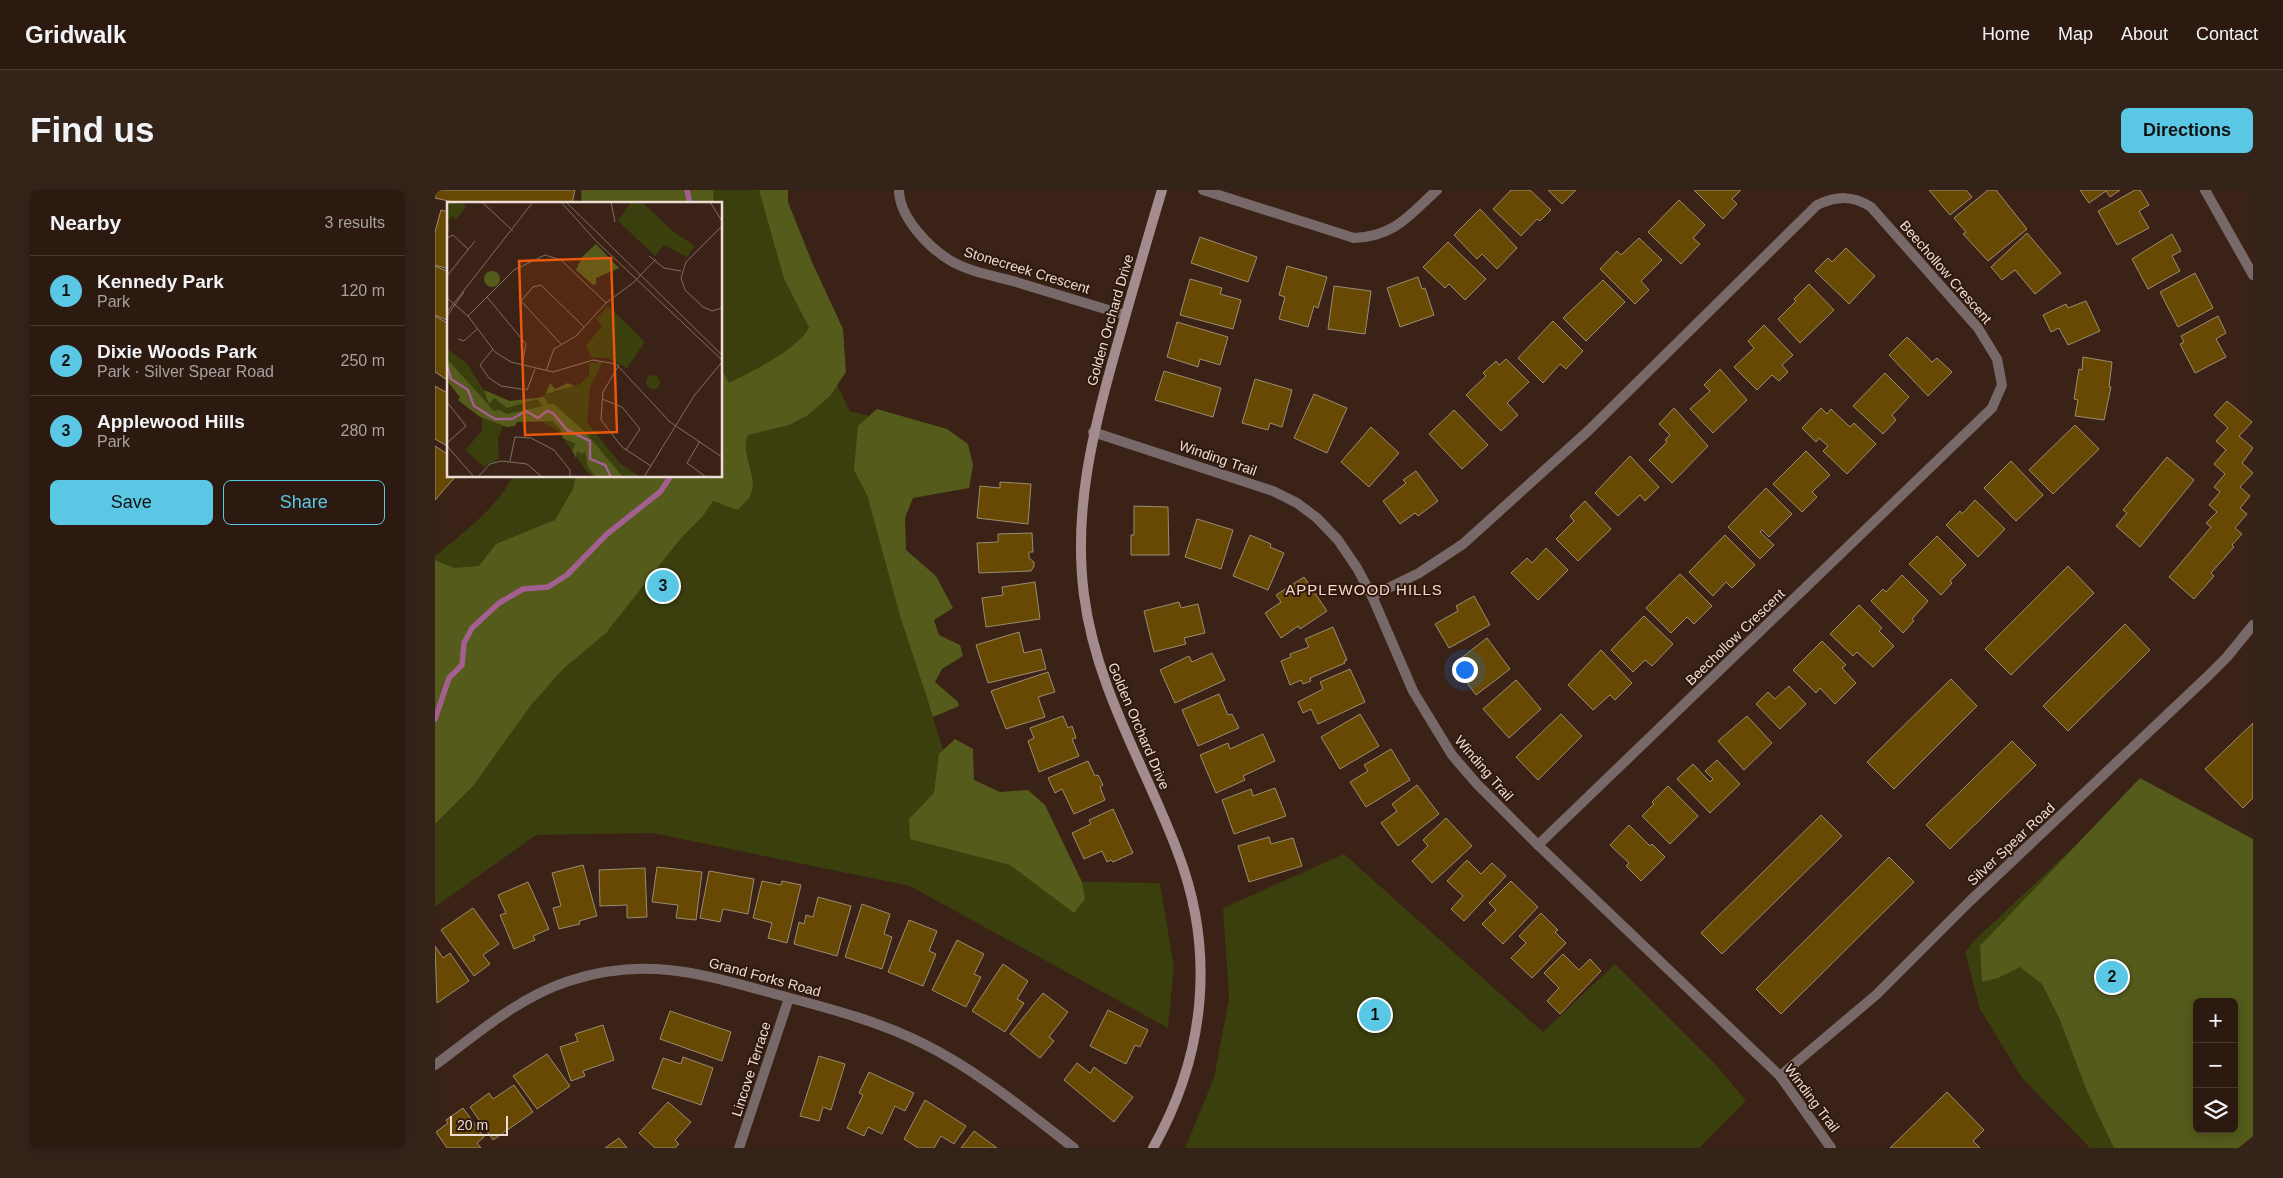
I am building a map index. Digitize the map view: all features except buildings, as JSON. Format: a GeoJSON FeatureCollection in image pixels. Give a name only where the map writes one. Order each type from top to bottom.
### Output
{"type":"FeatureCollection","features":[{"type":"Feature","properties":{"kind":"street","name":"Stonecreek Crescent"},"geometry":{"type":"LineString","coordinates":[[899,190],[899,198],[909,221],[924,239],[951,261],[978,271],[1125,315]]}},
{"type":"Feature","properties":{"kind":"street","name":"Golden Orchard Drive"},"geometry":{"type":"LineString","coordinates":[[1153,1148],[1166,1125],[1182,1087],[1196,1037],[1201,998],[1197,925],[1190,891],[1179,855],[1106,688],[1090,632],[1081,560],[1082,506],[1093,432],[1162,190]]}},
{"type":"Feature","properties":{"kind":"street"},"geometry":{"type":"LineString","coordinates":[[1203,190],[1354,238],[1370,238],[1388,232],[1437,190]]}},
{"type":"Feature","properties":{"kind":"street"},"geometry":{"type":"LineString","coordinates":[[2205,190],[2253,275]]}},
{"type":"Feature","properties":{"kind":"street","name":"Beechollow Crescent"},"geometry":{"type":"LineString","coordinates":[[1372,596],[1419,574],[1463,544],[1588,431],[1817,205],[1832,199],[1853,199],[1871,207],[1978,328],[1997,359],[2001,372],[2002,385],[1992,408],[1538,845]]}},
{"type":"Feature","properties":{"kind":"street","name":"Winding Trail"},"geometry":{"type":"LineString","coordinates":[[1093,432],[1273,491],[1297,503],[1317,518],[1338,540],[1357,568],[1372,596],[1413,691],[1452,755],[1477,784],[1538,845],[1781,1076],[1831,1148]]}},
{"type":"Feature","properties":{"kind":"street","name":"Silver Spear Road"},"geometry":{"type":"LineString","coordinates":[[1781,1076],[1876,996],[1970,901],[2208,676],[2227,657],[2253,625]]}},
{"type":"Feature","properties":{"kind":"street","name":"Grand Forks Road"},"geometry":{"type":"LineString","coordinates":[[435,1065],[517,1006],[569,981],[614,970],[655,968],[697,973],[857,1016],[922,1043],[973,1073],[1074,1148]]}},
{"type":"Feature","properties":{"kind":"street","name":"Lincove Terrace"},"geometry":{"type":"LineString","coordinates":[[739,1148],[789,998]]}},
{"type":"Feature","properties":{"kind":"green space"},"geometry":{"type":"Polygon","coordinates":[[[581,190],[759,190],[784,279],[850,411],[920,429],[867,495],[900,616],[952,777],[1040,881],[1160,883],[1174,967],[1168,1028],[910,886],[653,833],[536,835],[435,907],[435,556],[488,510],[512,478],[723,478],[723,202],[582,202],[581,190]]]}},
{"type":"Feature","properties":{"kind":"green space"},"geometry":{"type":"Polygon","coordinates":[[[581,190],[713,190],[714,202],[582,202],[581,190]]]}},
{"type":"Feature","properties":{"kind":"green space"},"geometry":{"type":"Polygon","coordinates":[[[759,190],[788,190],[788,202],[812,262],[843,329],[846,372],[830,396],[808,415],[789,425],[748,435],[746,451],[753,483],[749,498],[738,510],[713,501],[703,516],[681,538],[606,633],[563,669],[531,705],[473,786],[435,824],[435,560],[454,568],[479,566],[496,544],[555,520],[573,489],[576,478],[723,478],[723,372],[729,383],[784,353],[809,328],[784,279],[759,190]]]}},
{"type":"Feature","properties":{"kind":"green space"},"geometry":{"type":"Polygon","coordinates":[[[877,409],[947,429],[968,444],[973,465],[969,488],[913,498],[905,518],[906,550],[936,576],[953,608],[934,620],[939,635],[960,645],[963,656],[942,669],[935,682],[958,702],[959,706],[933,717],[900,616],[867,495],[854,470],[858,426],[877,409]]]}},
{"type":"Feature","properties":{"kind":"green space"},"geometry":{"type":"Polygon","coordinates":[[[955,739],[973,749],[974,780],[1000,792],[1028,790],[1045,805],[1082,882],[1085,899],[1074,913],[1010,865],[910,839],[909,819],[934,793],[939,754],[955,739]]]}},
{"type":"Feature","properties":{"kind":"green space"},"geometry":{"type":"Polygon","coordinates":[[[2140,778],[2253,839],[2253,1136],[2238,1148],[2114,1148],[2087,1091],[2060,1020],[2042,984],[2020,967],[1998,978],[1982,982],[1980,946],[2140,778]]]}},
{"type":"Feature","properties":{"kind":"green space"},"geometry":{"type":"Polygon","coordinates":[[[2136,788],[2253,907],[2253,1136],[2239,1148],[2090,1148],[2022,1078],[1980,1009],[1965,952],[1974,941],[2136,788]]]}},
{"type":"Feature","properties":{"kind":"green space"},"geometry":{"type":"Polygon","coordinates":[[[1344,854],[1543,1032],[1615,964],[1717,1066],[1746,1101],[1699,1148],[1185,1148],[1214,1078],[1229,998],[1223,908],[1344,854]]]}},
{"type":"Feature","properties":{"kind":"waterway"},"geometry":{"type":"LineString","coordinates":[[687,190],[690,202]]}},
{"type":"Feature","properties":{"kind":"waterway"},"geometry":{"type":"LineString","coordinates":[[435,719],[449,678],[462,665],[464,643],[472,628],[499,603],[523,589],[548,587],[567,575],[607,534],[660,492],[670,478]]}},
{"type":"Feature","properties":{"kind":"place","name":"Applewood Hills"},"geometry":{"type":"Point","coordinates":[663,586]}},
{"type":"Feature","properties":{"kind":"place","name":"Dixie Woods Park"},"geometry":{"type":"Point","coordinates":[2112,977]}},
{"type":"Feature","properties":{"kind":"place","name":"Kennedy Park"},"geometry":{"type":"Point","coordinates":[1375,1015]}},
{"type":"Feature","properties":{"kind":"district","name":"APPLEWOOD HILLS"},"geometry":{"type":"Point","coordinates":[1364,589]}}]}
